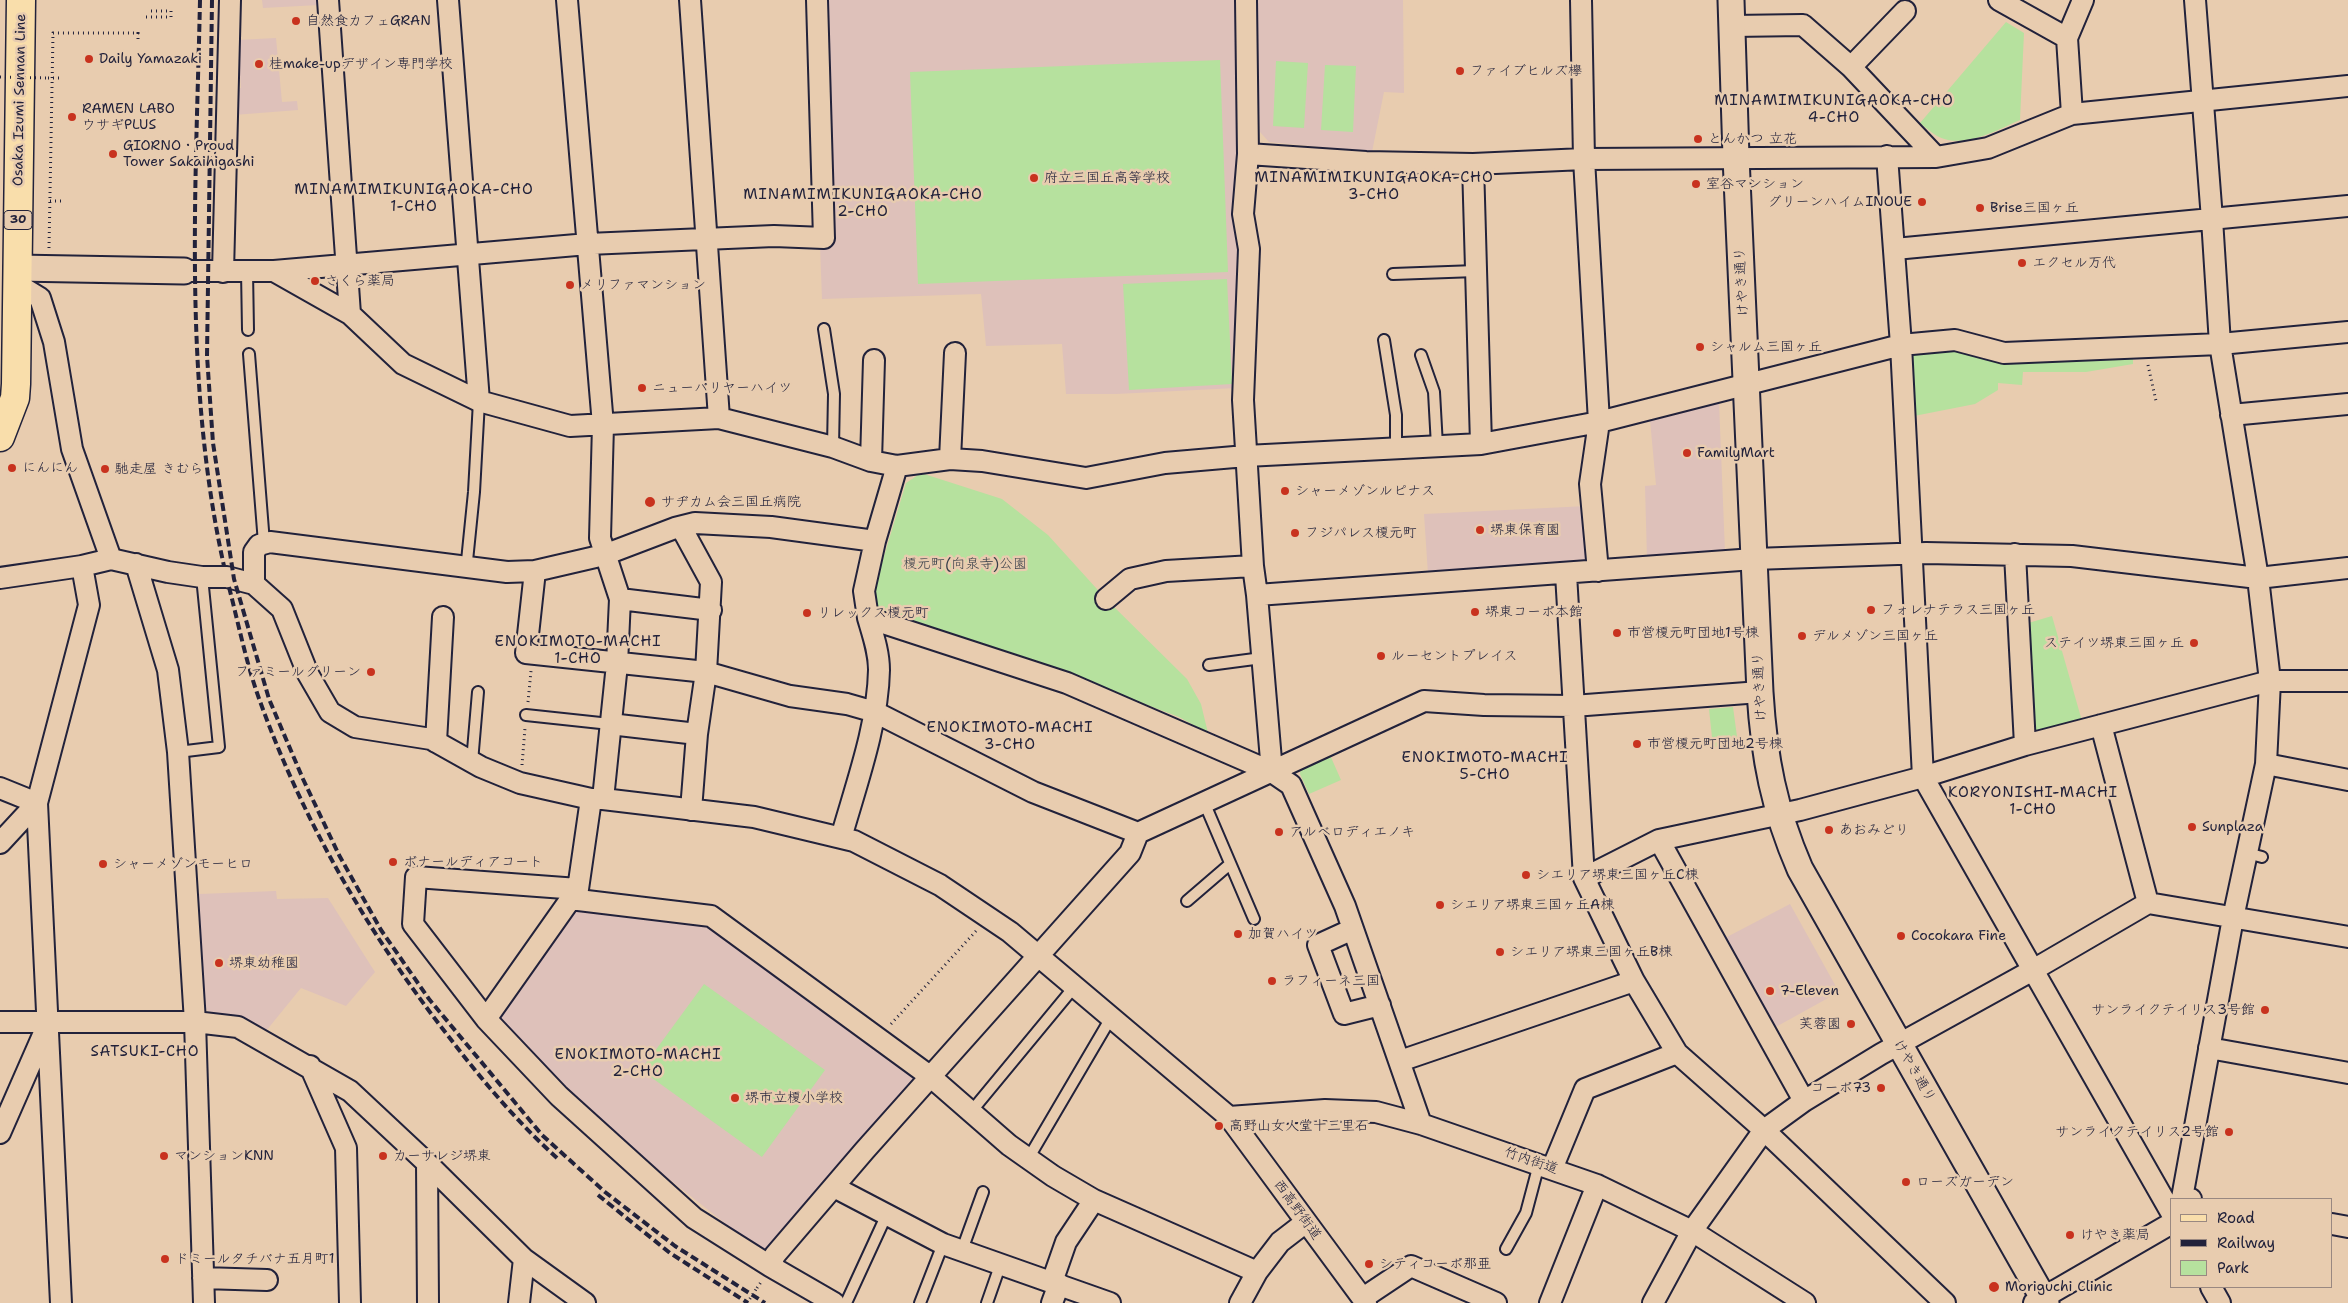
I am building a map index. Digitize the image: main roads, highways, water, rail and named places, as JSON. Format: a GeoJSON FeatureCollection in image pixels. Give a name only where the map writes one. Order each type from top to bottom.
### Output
{"type":"FeatureCollection","features":[{"type":"Feature","properties":{"kind":"main road","name":"Osaka Izumi Sennan Line"},"geometry":{"type":"LineString","coordinates":[[0,437],[7,397],[17,276],[21,0]]}},
{"type":"Feature","properties":{"kind":"railway"},"geometry":{"type":"LineString","coordinates":[[200,0],[195,213],[197,355],[202,426],[211,496],[224,566]]}},
{"type":"Feature","properties":{"kind":"railway"},"geometry":{"type":"LineString","coordinates":[[212,0],[207,356],[213,443],[234,579],[269,699],[303,779],[339,855],[381,930],[429,999],[542,1135],[605,1192],[675,1246],[765,1303]]}},
{"type":"Feature","properties":{"kind":"railway"},"geometry":{"type":"LineString","coordinates":[[229,587],[247,661],[278,749],[319,836],[342,878],[392,959],[449,1037],[500,1100],[557,1158]]}},
{"type":"Feature","properties":{"kind":"railway"},"geometry":{"type":"LineString","coordinates":[[598,1195],[670,1253],[748,1303]]}},
{"type":"Feature","properties":{"kind":"place","name":"自然食カフェGRAN"},"geometry":{"type":"Point","coordinates":[296,21]}},
{"type":"Feature","properties":{"kind":"place","name":"Daily Yamazaki"},"geometry":{"type":"Point","coordinates":[89,59]}},
{"type":"Feature","properties":{"kind":"place","name":"桂make-upデザイン専門学校"},"geometry":{"type":"Point","coordinates":[259,64]}},
{"type":"Feature","properties":{"kind":"place","name":"ファイブヒルズ欅"},"geometry":{"type":"Point","coordinates":[1460,71]}},
{"type":"Feature","properties":{"kind":"place","name":"RAMEN LABO ウサギPLUS"},"geometry":{"type":"Point","coordinates":[72,117]}},
{"type":"Feature","properties":{"kind":"place","name":"とんかつ 立花"},"geometry":{"type":"Point","coordinates":[1698,139]}},
{"type":"Feature","properties":{"kind":"place","name":"GIORNO・Proud Tower Sakaihigashi"},"geometry":{"type":"Point","coordinates":[113,154]}},
{"type":"Feature","properties":{"kind":"place","name":"府立三国丘高等学校"},"geometry":{"type":"Point","coordinates":[1034,178]}},
{"type":"Feature","properties":{"kind":"place","name":"室谷マンション"},"geometry":{"type":"Point","coordinates":[1696,184]}},
{"type":"Feature","properties":{"kind":"place","name":"グリーンハイムINOUE"},"geometry":{"type":"Point","coordinates":[1922,202]}},
{"type":"Feature","properties":{"kind":"place","name":"Brise三国ヶ丘"},"geometry":{"type":"Point","coordinates":[1980,208]}},
{"type":"Feature","properties":{"kind":"place","name":"エクセル万代"},"geometry":{"type":"Point","coordinates":[2022,263]}},
{"type":"Feature","properties":{"kind":"place","name":"さくら薬局"},"geometry":{"type":"Point","coordinates":[315,281]}},
{"type":"Feature","properties":{"kind":"place","name":"メリファマンション"},"geometry":{"type":"Point","coordinates":[570,285]}},
{"type":"Feature","properties":{"kind":"place","name":"シャルム三国ヶ丘"},"geometry":{"type":"Point","coordinates":[1700,347]}},
{"type":"Feature","properties":{"kind":"place","name":"ニューバリヤーハイツ"},"geometry":{"type":"Point","coordinates":[642,388]}},
{"type":"Feature","properties":{"kind":"place","name":"FamilyMart"},"geometry":{"type":"Point","coordinates":[1687,453]}},
{"type":"Feature","properties":{"kind":"place","name":"にんにん"},"geometry":{"type":"Point","coordinates":[12,468]}},
{"type":"Feature","properties":{"kind":"place","name":"馳走屋 きむら"},"geometry":{"type":"Point","coordinates":[105,469]}},
{"type":"Feature","properties":{"kind":"place","name":"シャーメゾンルピナス"},"geometry":{"type":"Point","coordinates":[1285,491]}},
{"type":"Feature","properties":{"kind":"place","name":"サヂカム会三国丘病院"},"geometry":{"type":"Point","coordinates":[650,502]}},
{"type":"Feature","properties":{"kind":"place","name":"堺東保育園"},"geometry":{"type":"Point","coordinates":[1480,530]}},
{"type":"Feature","properties":{"kind":"place","name":"フジパレス榎元町"},"geometry":{"type":"Point","coordinates":[1295,533]}},
{"type":"Feature","properties":{"kind":"place","name":"フォレナテラス三国ヶ丘"},"geometry":{"type":"Point","coordinates":[1871,610]}},
{"type":"Feature","properties":{"kind":"place","name":"堺東コーポ本館"},"geometry":{"type":"Point","coordinates":[1475,612]}},
{"type":"Feature","properties":{"kind":"place","name":"リレックス榎元町"},"geometry":{"type":"Point","coordinates":[807,613]}},
{"type":"Feature","properties":{"kind":"place","name":"市営榎元町団地1号棟"},"geometry":{"type":"Point","coordinates":[1617,633]}},
{"type":"Feature","properties":{"kind":"place","name":"デルメゾン三国ヶ丘"},"geometry":{"type":"Point","coordinates":[1802,636]}},
{"type":"Feature","properties":{"kind":"place","name":"ステイツ堺東三国ヶ丘"},"geometry":{"type":"Point","coordinates":[2194,643]}},
{"type":"Feature","properties":{"kind":"place","name":"ルーセントプレイス"},"geometry":{"type":"Point","coordinates":[1381,656]}},
{"type":"Feature","properties":{"kind":"place","name":"ファミールグリーン"},"geometry":{"type":"Point","coordinates":[371,672]}},
{"type":"Feature","properties":{"kind":"place","name":"市営榎元町団地2号棟"},"geometry":{"type":"Point","coordinates":[1637,744]}},
{"type":"Feature","properties":{"kind":"place","name":"Sunplaza"},"geometry":{"type":"Point","coordinates":[2192,827]}},
{"type":"Feature","properties":{"kind":"place","name":"あおみどり"},"geometry":{"type":"Point","coordinates":[1829,830]}},
{"type":"Feature","properties":{"kind":"place","name":"アルベロディエノキ"},"geometry":{"type":"Point","coordinates":[1279,832]}},
{"type":"Feature","properties":{"kind":"place","name":"ボナールディアコート"},"geometry":{"type":"Point","coordinates":[393,862]}},
{"type":"Feature","properties":{"kind":"place","name":"シャーメゾンモーヒロ"},"geometry":{"type":"Point","coordinates":[103,864]}},
{"type":"Feature","properties":{"kind":"place","name":"シエリア堺東三国ヶ丘C棟"},"geometry":{"type":"Point","coordinates":[1526,875]}},
{"type":"Feature","properties":{"kind":"place","name":"シエリア堺東三国ヶ丘A棟"},"geometry":{"type":"Point","coordinates":[1440,905]}},
{"type":"Feature","properties":{"kind":"place","name":"加賀ハイツ"},"geometry":{"type":"Point","coordinates":[1238,934]}},
{"type":"Feature","properties":{"kind":"place","name":"Cocokara Fine"},"geometry":{"type":"Point","coordinates":[1901,936]}},
{"type":"Feature","properties":{"kind":"place","name":"シエリア堺東三国ヶ丘B棟"},"geometry":{"type":"Point","coordinates":[1500,952]}},
{"type":"Feature","properties":{"kind":"place","name":"堺東幼稚園"},"geometry":{"type":"Point","coordinates":[219,963]}},
{"type":"Feature","properties":{"kind":"place","name":"ラフィーネ三国"},"geometry":{"type":"Point","coordinates":[1272,981]}},
{"type":"Feature","properties":{"kind":"place","name":"7-Eleven"},"geometry":{"type":"Point","coordinates":[1770,991]}},
{"type":"Feature","properties":{"kind":"place","name":"サンライクテイリス3号館"},"geometry":{"type":"Point","coordinates":[2265,1010]}},
{"type":"Feature","properties":{"kind":"place","name":"芙蓉園"},"geometry":{"type":"Point","coordinates":[1851,1024]}},
{"type":"Feature","properties":{"kind":"place","name":"コーポ73"},"geometry":{"type":"Point","coordinates":[1881,1088]}},
{"type":"Feature","properties":{"kind":"place","name":"堺市立榎小学校"},"geometry":{"type":"Point","coordinates":[735,1098]}},
{"type":"Feature","properties":{"kind":"place","name":"高野山女人堂十三里石"},"geometry":{"type":"Point","coordinates":[1219,1126]}},
{"type":"Feature","properties":{"kind":"place","name":"サンライクテイリス2号館"},"geometry":{"type":"Point","coordinates":[2229,1132]}},
{"type":"Feature","properties":{"kind":"place","name":"マンションKNN"},"geometry":{"type":"Point","coordinates":[164,1156]}},
{"type":"Feature","properties":{"kind":"place","name":"カーサレジ堺東"},"geometry":{"type":"Point","coordinates":[383,1156]}},
{"type":"Feature","properties":{"kind":"place","name":"ローズガーデン"},"geometry":{"type":"Point","coordinates":[1906,1182]}},
{"type":"Feature","properties":{"kind":"place","name":"けやき薬局"},"geometry":{"type":"Point","coordinates":[2070,1235]}},
{"type":"Feature","properties":{"kind":"place","name":"ドミールタチバナ五月町1"},"geometry":{"type":"Point","coordinates":[165,1259]}},
{"type":"Feature","properties":{"kind":"place","name":"シティコーポ那亜"},"geometry":{"type":"Point","coordinates":[1369,1264]}},
{"type":"Feature","properties":{"kind":"place","name":"Moriguchi Clinic"},"geometry":{"type":"Point","coordinates":[1994,1287]}},
{"type":"Feature","properties":{"kind":"district","name":"MINAMIMIKUNIGAOKA-CHO 4-CHO"},"geometry":{"type":"Point","coordinates":[1834,110]}},
{"type":"Feature","properties":{"kind":"district","name":"MINAMIMIKUNIGAOKA-CHO 3-CHO"},"geometry":{"type":"Point","coordinates":[1374,186]}},
{"type":"Feature","properties":{"kind":"district","name":"MINAMIMIKUNIGAOKA-CHO 1-CHO"},"geometry":{"type":"Point","coordinates":[414,198]}},
{"type":"Feature","properties":{"kind":"district","name":"MINAMIMIKUNIGAOKA-CHO 2-CHO"},"geometry":{"type":"Point","coordinates":[863,204]}},
{"type":"Feature","properties":{"kind":"district","name":"ENOKIMOTO-MACHI 1-CHO"},"geometry":{"type":"Point","coordinates":[578,650]}},
{"type":"Feature","properties":{"kind":"district","name":"ENOKIMOTO-MACHI 3-CHO"},"geometry":{"type":"Point","coordinates":[1010,736]}},
{"type":"Feature","properties":{"kind":"district","name":"ENOKIMOTO-MACHI 5-CHO"},"geometry":{"type":"Point","coordinates":[1485,766]}},
{"type":"Feature","properties":{"kind":"district","name":"KORYONISHI-MACHI 1-CHO"},"geometry":{"type":"Point","coordinates":[2033,802]}},
{"type":"Feature","properties":{"kind":"district","name":"SATSUKI-CHO"},"geometry":{"type":"Point","coordinates":[145,1052]}},
{"type":"Feature","properties":{"kind":"district","name":"ENOKIMOTO-MACHI 2-CHO"},"geometry":{"type":"Point","coordinates":[638,1064]}},
{"type":"Feature","properties":{"kind":"park label","name":"榎元町(向泉寺)公園"},"geometry":{"type":"Point","coordinates":[965,564]}}]}
